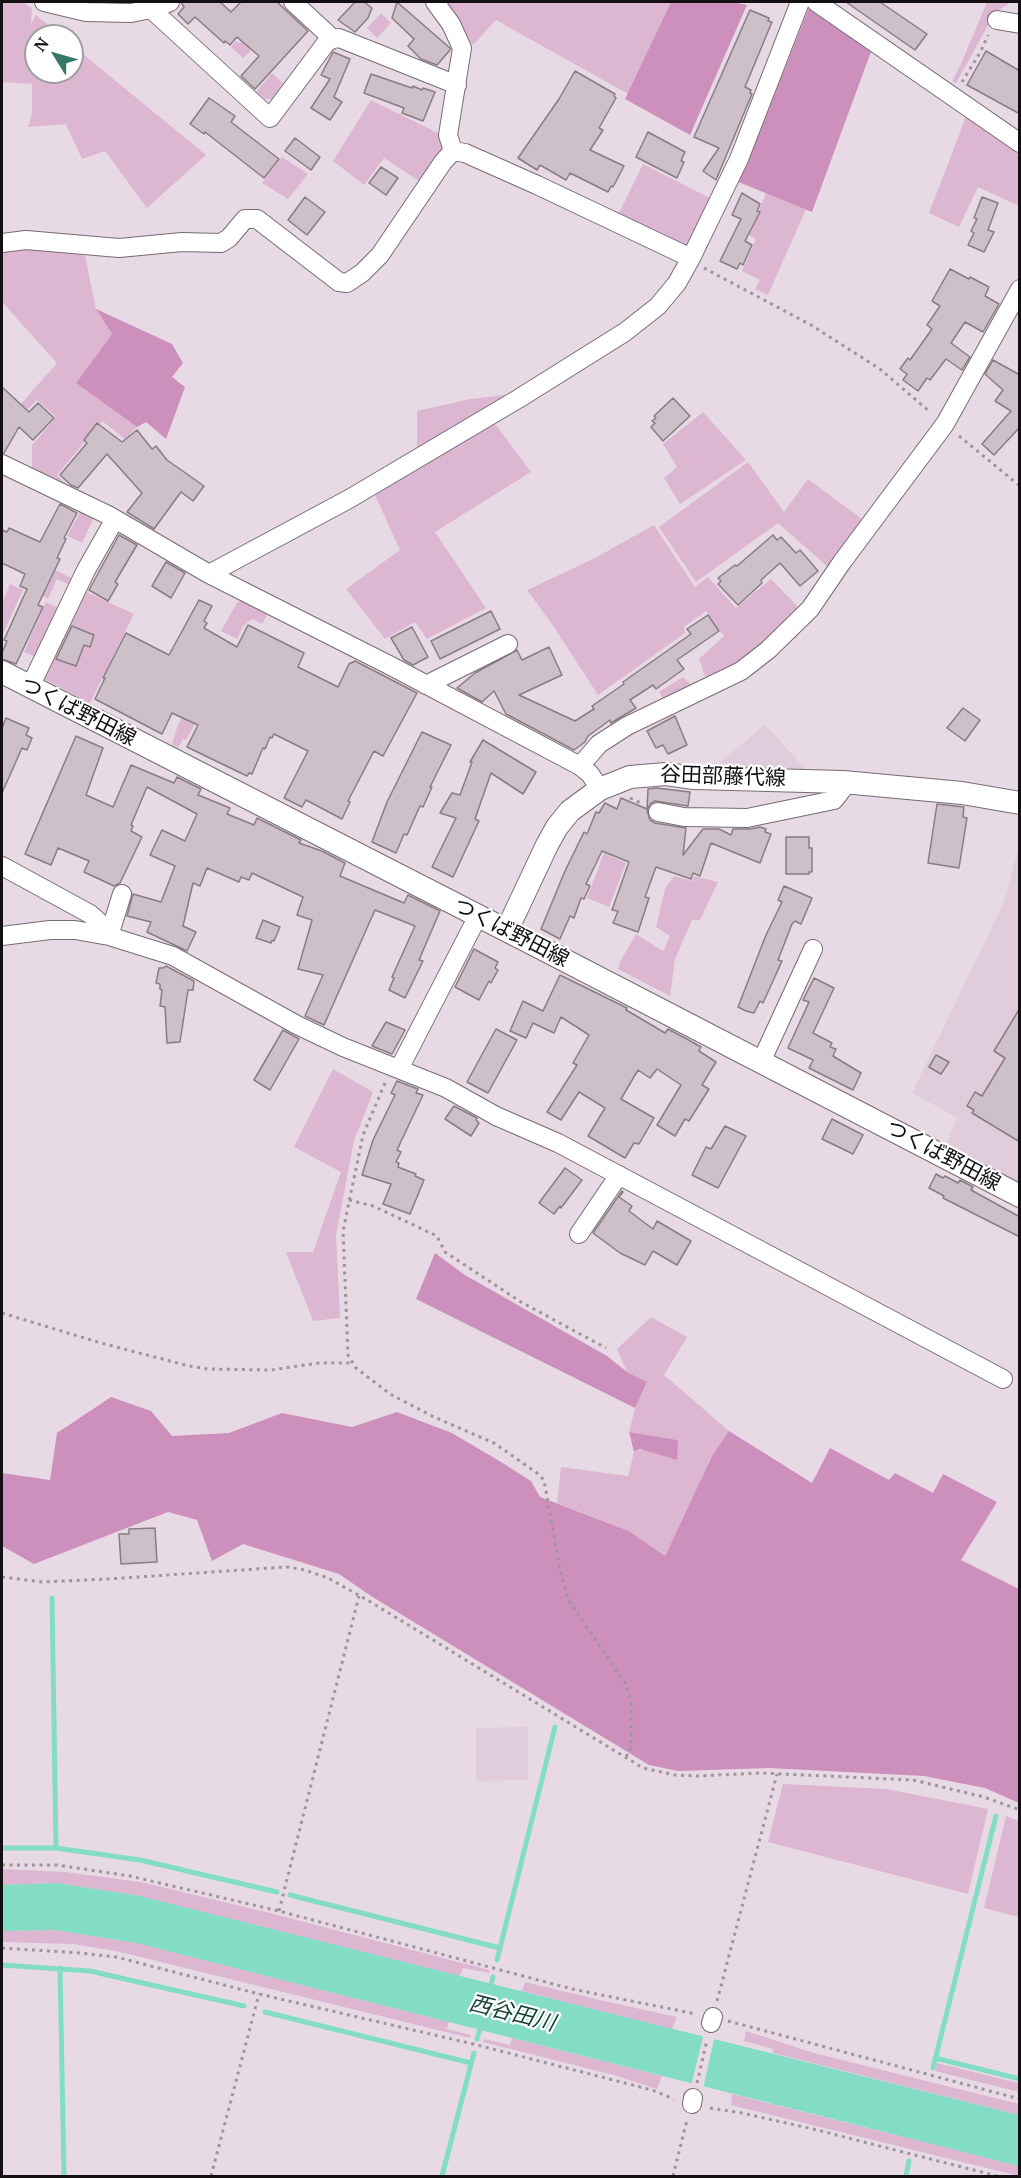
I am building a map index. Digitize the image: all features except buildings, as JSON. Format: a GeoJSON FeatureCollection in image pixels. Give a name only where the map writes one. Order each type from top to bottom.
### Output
{"type":"FeatureCollection","features":[{"type":"Feature","properties":{"kind":"main road","name":"つくば野田線"},"geometry":{"type":"LineString","coordinates":[[2,672],[1020,1196]]}},
{"type":"Feature","properties":{"kind":"main road","name":"谷田部藤代線"},"geometry":{"type":"LineString","coordinates":[[507,930],[547,845],[570,811],[600,789],[630,777],[666,774],[694,778],[848,782],[962,793],[1020,803]]}},
{"type":"Feature","properties":{"kind":"street"},"geometry":{"type":"LineString","coordinates":[[44,2],[86,12],[131,13],[152,9],[170,2]]}},
{"type":"Feature","properties":{"kind":"street"},"geometry":{"type":"LineString","coordinates":[[294,2],[333,39]]}},
{"type":"Feature","properties":{"kind":"street"},"geometry":{"type":"LineString","coordinates":[[435,2],[451,24],[462,48],[448,135],[453,151]]}},
{"type":"Feature","properties":{"kind":"street"},"geometry":{"type":"LineString","coordinates":[[209,574],[349,498],[518,399],[625,332],[658,306],[676,283],[691,258],[739,159],[800,2]]}},
{"type":"Feature","properties":{"kind":"street"},"geometry":{"type":"LineString","coordinates":[[816,2],[1020,143]]}},
{"type":"Feature","properties":{"kind":"street"},"geometry":{"type":"LineString","coordinates":[[152,9],[270,118],[326,43],[333,39],[339,38],[457,85]]}},
{"type":"Feature","properties":{"kind":"street"},"geometry":{"type":"LineString","coordinates":[[997,20],[1020,24]]}},
{"type":"Feature","properties":{"kind":"street"},"geometry":{"type":"LineString","coordinates":[[453,151],[465,153],[527,180],[691,258]]}},
{"type":"Feature","properties":{"kind":"street"},"geometry":{"type":"LineString","coordinates":[[2,243],[26,240],[119,248],[182,242],[221,243],[229,238],[245,219],[257,219],[339,282],[347,283],[362,273],[380,255],[443,162],[453,151]]}},
{"type":"Feature","properties":{"kind":"street"},"geometry":{"type":"LineString","coordinates":[[580,766],[599,744],[627,726],[741,671],[768,650],[810,609],[842,562],[945,424],[1020,289]]}},
{"type":"Feature","properties":{"kind":"street"},"geometry":{"type":"LineString","coordinates":[[2,464],[115,519],[209,574],[580,766],[590,774],[600,789]]}},
{"type":"Feature","properties":{"kind":"street"},"geometry":{"type":"LineString","coordinates":[[30,687],[86,570],[115,519]]}},
{"type":"Feature","properties":{"kind":"street"},"geometry":{"type":"LineString","coordinates":[[426,685],[508,644]]}},
{"type":"Feature","properties":{"kind":"street"},"geometry":{"type":"LineString","coordinates":[[658,812],[684,817],[747,818],[834,800],[848,782]]}},
{"type":"Feature","properties":{"kind":"street"},"geometry":{"type":"LineString","coordinates":[[2,866],[90,914],[110,934]]}},
{"type":"Feature","properties":{"kind":"street"},"geometry":{"type":"LineString","coordinates":[[110,934],[122,894]]}},
{"type":"Feature","properties":{"kind":"street"},"geometry":{"type":"LineString","coordinates":[[396,1068],[478,915]]}},
{"type":"Feature","properties":{"kind":"street"},"geometry":{"type":"LineString","coordinates":[[2,936],[50,930],[110,934],[173,956],[297,1025],[343,1047],[446,1088],[496,1116],[558,1143],[1003,1379]]}},
{"type":"Feature","properties":{"kind":"street"},"geometry":{"type":"LineString","coordinates":[[761,1062],[813,949]]}},
{"type":"Feature","properties":{"kind":"street"},"geometry":{"type":"LineString","coordinates":[[579,1234],[619,1175]]}},
{"type":"Feature","properties":{"kind":"path"},"geometry":{"type":"LineString","coordinates":[[952,96],[981,51],[997,20]]}},
{"type":"Feature","properties":{"kind":"path"},"geometry":{"type":"LineString","coordinates":[[691,258],[699,265],[811,324],[880,369],[1020,486]]}},
{"type":"Feature","properties":{"kind":"path"},"geometry":{"type":"LineString","coordinates":[[627,797],[658,812]]}},
{"type":"Feature","properties":{"kind":"path"},"geometry":{"type":"LineString","coordinates":[[396,1068],[363,1135],[343,1231],[348,1355],[351,1363],[390,1394],[432,1416],[494,1443],[544,1480],[560,1570],[569,1601],[620,1676],[631,1701],[631,1748],[626,1757]]}},
{"type":"Feature","properties":{"kind":"path"},"geometry":{"type":"LineString","coordinates":[[349,1200],[373,1206],[437,1236],[445,1252],[521,1302],[606,1348]]}},
{"type":"Feature","properties":{"kind":"path"},"geometry":{"type":"LineString","coordinates":[[2,1313],[101,1343],[208,1369],[271,1370],[319,1363],[351,1363]]}},
{"type":"Feature","properties":{"kind":"path"},"geometry":{"type":"LineString","coordinates":[[2,1577],[42,1582],[287,1566],[328,1578],[359,1595],[643,1768],[675,1775],[697,1776],[761,1773],[913,1780],[984,1797],[1020,1810]]}},
{"type":"Feature","properties":{"kind":"path"},"geometry":{"type":"LineString","coordinates":[[279,1911],[359,1595]]}},
{"type":"Feature","properties":{"kind":"path"},"geometry":{"type":"LineString","coordinates":[[673,2176],[777,1774]]}},
{"type":"Feature","properties":{"kind":"path"},"geometry":{"type":"LineString","coordinates":[[2,1865],[57,1865],[99,1870],[279,1911],[572,1989],[712,2020],[1020,2099]]}},
{"type":"Feature","properties":{"kind":"path"},"geometry":{"type":"LineString","coordinates":[[2,1948],[116,1957],[997,2176]]}},
{"type":"Feature","properties":{"kind":"path"},"geometry":{"type":"LineString","coordinates":[[211,2176],[259,1994]]}},
{"type":"Feature","properties":{"kind":"shaded area"},"geometry":{"type":"Polygon","coordinates":[[[2,2],[22,2],[32,8],[31,24],[24,24],[24,83],[2,82],[2,2]]]}},
{"type":"Feature","properties":{"kind":"shaded area"},"geometry":{"type":"Polygon","coordinates":[[[443,2],[671,2],[628,94],[496,20],[473,45],[443,2]]]}},
{"type":"Feature","properties":{"kind":"shaded area"},"geometry":{"type":"Polygon","coordinates":[[[671,2],[733,2],[747,5],[690,135],[625,99],[671,2]]]}},
{"type":"Feature","properties":{"kind":"shaded area"},"geometry":{"type":"Polygon","coordinates":[[[987,2],[1011,2],[995,13],[956,83],[952,81],[987,2]]]}},
{"type":"Feature","properties":{"kind":"shaded area"},"geometry":{"type":"Polygon","coordinates":[[[810,5],[872,49],[812,212],[736,181],[770,106],[810,5]]]}},
{"type":"Feature","properties":{"kind":"shaded area"},"geometry":{"type":"Polygon","coordinates":[[[381,13],[391,23],[377,38],[367,28],[381,13]]]}},
{"type":"Feature","properties":{"kind":"shaded area"},"geometry":{"type":"Polygon","coordinates":[[[36,15],[47,24],[31,24],[36,15]]]}},
{"type":"Feature","properties":{"kind":"shaded area"},"geometry":{"type":"Polygon","coordinates":[[[250,32],[260,42],[243,58],[231,47],[236,41],[239,43],[250,32]]]}},
{"type":"Feature","properties":{"kind":"shaded area"},"geometry":{"type":"Polygon","coordinates":[[[84,55],[206,155],[147,208],[105,151],[82,159],[66,124],[28,127],[32,114],[32,84],[84,84],[84,55]]]}},
{"type":"Feature","properties":{"kind":"shaded area"},"geometry":{"type":"Polygon","coordinates":[[[272,73],[283,83],[272,99],[265,99],[256,92],[272,73]]]}},
{"type":"Feature","properties":{"kind":"shaded area"},"geometry":{"type":"Polygon","coordinates":[[[371,100],[442,135],[444,141],[441,153],[422,183],[384,158],[364,185],[333,161],[371,100]]]}},
{"type":"Feature","properties":{"kind":"shaded area"},"geometry":{"type":"Polygon","coordinates":[[[967,114],[998,140],[1019,153],[1019,206],[978,187],[959,227],[929,213],[967,114]]]}},
{"type":"Feature","properties":{"kind":"shaded area"},"geometry":{"type":"Polygon","coordinates":[[[282,157],[308,174],[288,199],[262,183],[282,157]]]}},
{"type":"Feature","properties":{"kind":"shaded area"},"geometry":{"type":"Polygon","coordinates":[[[643,164],[712,199],[689,248],[618,215],[643,164]]]}},
{"type":"Feature","properties":{"kind":"shaded area"},"geometry":{"type":"Polygon","coordinates":[[[766,193],[806,209],[768,295],[755,289],[760,280],[742,271],[756,239],[749,235],[766,193]]]}},
{"type":"Feature","properties":{"kind":"shaded area"},"geometry":{"type":"Polygon","coordinates":[[[2,249],[51,249],[85,256],[96,309],[112,334],[76,383],[137,427],[125,439],[102,421],[57,475],[71,489],[32,470],[32,445],[56,417],[37,400],[17,420],[11,415],[57,363],[2,302],[2,249]]]}},
{"type":"Feature","properties":{"kind":"shaded area"},"geometry":{"type":"Polygon","coordinates":[[[96,309],[172,344],[183,363],[172,377],[185,387],[166,439],[146,422],[137,427],[76,383],[112,334],[96,309]]]}},
{"type":"Feature","properties":{"kind":"shaded area"},"geometry":{"type":"Polygon","coordinates":[[[512,394],[417,449],[417,411],[471,399],[512,394]]]}},
{"type":"Feature","properties":{"kind":"shaded area"},"geometry":{"type":"Polygon","coordinates":[[[703,412],[746,460],[680,504],[664,478],[677,467],[663,444],[703,412]]]}},
{"type":"Feature","properties":{"kind":"shaded area"},"geometry":{"type":"Polygon","coordinates":[[[493,421],[531,472],[435,532],[486,608],[427,639],[415,622],[385,639],[346,589],[400,550],[374,493],[493,421]]]}},
{"type":"Feature","properties":{"kind":"shaded area"},"geometry":{"type":"Polygon","coordinates":[[[748,462],[784,512],[808,479],[866,522],[830,569],[778,523],[696,582],[659,527],[748,462]]]}},
{"type":"Feature","properties":{"kind":"shaded area"},"geometry":{"type":"Polygon","coordinates":[[[82,509],[95,515],[82,543],[67,536],[82,509]]]}},
{"type":"Feature","properties":{"kind":"shaded area"},"geometry":{"type":"Polygon","coordinates":[[[654,525],[695,587],[708,577],[736,608],[771,579],[802,611],[754,654],[710,678],[705,676],[699,659],[724,636],[706,611],[684,627],[685,633],[598,695],[527,590],[595,558],[654,525]]]}},
{"type":"Feature","properties":{"kind":"shaded area"},"geometry":{"type":"Polygon","coordinates":[[[55,570],[73,579],[70,585],[57,579],[48,599],[43,596],[55,570]]]}},
{"type":"Feature","properties":{"kind":"shaded area"},"geometry":{"type":"Polygon","coordinates":[[[10,584],[23,590],[2,636],[2,603],[10,584]]]}},
{"type":"Feature","properties":{"kind":"shaded area"},"geometry":{"type":"Polygon","coordinates":[[[82,590],[134,614],[90,703],[44,679],[82,590]]]}},
{"type":"Feature","properties":{"kind":"shaded area"},"geometry":{"type":"Polygon","coordinates":[[[244,599],[269,611],[262,624],[252,619],[243,626],[237,639],[221,631],[237,603],[244,599]]]}},
{"type":"Feature","properties":{"kind":"shaded area"},"geometry":{"type":"Polygon","coordinates":[[[46,602],[58,608],[36,657],[24,652],[46,602]]]}},
{"type":"Feature","properties":{"kind":"shaded area"},"geometry":{"type":"Polygon","coordinates":[[[683,677],[691,685],[663,699],[659,692],[683,677]]]}},
{"type":"Feature","properties":{"kind":"shaded area"},"geometry":{"type":"Polygon","coordinates":[[[184,714],[198,718],[186,740],[183,739],[178,748],[172,744],[184,714]]]}},
{"type":"Feature","properties":{"kind":"shaded area"},"geometry":{"type":"Polygon","coordinates":[[[765,725],[810,774],[714,767],[765,725]]]}},
{"type":"Feature","properties":{"kind":"shaded area"},"geometry":{"type":"Polygon","coordinates":[[[1019,846],[1019,1184],[945,1145],[958,1118],[912,1093],[1004,902],[1019,846]]]}},
{"type":"Feature","properties":{"kind":"shaded area"},"geometry":{"type":"Polygon","coordinates":[[[604,853],[626,863],[609,907],[587,898],[604,853]]]}},
{"type":"Feature","properties":{"kind":"shaded area"},"geometry":{"type":"Polygon","coordinates":[[[674,876],[692,881],[694,876],[718,882],[700,920],[692,920],[675,959],[670,996],[618,969],[636,934],[663,951],[670,936],[656,927],[665,889],[674,876]]]}},
{"type":"Feature","properties":{"kind":"shaded area"},"geometry":{"type":"Polygon","coordinates":[[[333,1069],[373,1092],[354,1141],[336,1235],[340,1318],[313,1321],[286,1252],[313,1252],[341,1172],[294,1147],[333,1069]]]}},
{"type":"Feature","properties":{"kind":"shaded area"},"geometry":{"type":"Polygon","coordinates":[[[435,1253],[465,1275],[607,1356],[627,1372],[647,1382],[635,1408],[416,1299],[435,1253]]]}},
{"type":"Feature","properties":{"kind":"shaded area"},"geometry":{"type":"Polygon","coordinates":[[[651,1317],[687,1337],[664,1375],[729,1431],[712,1456],[665,1556],[629,1531],[557,1503],[561,1467],[628,1476],[634,1452],[678,1440],[629,1432],[635,1408],[647,1382],[627,1372],[617,1349],[651,1317]]]}},
{"type":"Feature","properties":{"kind":"shaded area"},"geometry":{"type":"Polygon","coordinates":[[[111,1397],[151,1411],[172,1436],[229,1433],[282,1413],[352,1427],[397,1412],[452,1433],[531,1481],[540,1497],[629,1531],[665,1556],[712,1456],[729,1431],[812,1483],[830,1448],[889,1480],[895,1473],[933,1493],[943,1474],[997,1502],[961,1560],[1019,1589],[1019,1803],[985,1788],[924,1776],[769,1768],[678,1771],[649,1765],[371,1596],[339,1574],[243,1544],[212,1561],[197,1520],[168,1512],[34,1564],[2,1546],[2,1473],[50,1480],[57,1433],[111,1397]]]}},
{"type":"Feature","properties":{"kind":"shaded area"},"geometry":{"type":"Polygon","coordinates":[[[629,1432],[678,1440],[677,1460],[640,1449],[634,1452],[629,1432]]]}},
{"type":"Feature","properties":{"kind":"shaded area"},"geometry":{"type":"Polygon","coordinates":[[[528,1727],[528,1780],[476,1781],[476,1728],[528,1727]]]}},
{"type":"Feature","properties":{"kind":"shaded area"},"geometry":{"type":"Polygon","coordinates":[[[783,1784],[886,1789],[988,1809],[968,1894],[768,1842],[783,1784]]]}},
{"type":"Feature","properties":{"kind":"shaded area"},"geometry":{"type":"Polygon","coordinates":[[[1006,1816],[1019,1821],[1019,1917],[984,1908],[1006,1816]]]}},
{"type":"Feature","properties":{"kind":"shaded area"},"geometry":{"type":"Polygon","coordinates":[[[2,1869],[65,1872],[141,1882],[489,1970],[489,1973],[463,1968],[460,1976],[135,1895],[56,1883],[2,1885],[2,1869]]]}},
{"type":"Feature","properties":{"kind":"shaded area"},"geometry":{"type":"Polygon","coordinates":[[[55,1930],[136,1943],[449,2022],[447,2029],[471,2035],[470,2038],[116,1951],[73,1944],[2,1942],[2,1931],[55,1930]]]}},
{"type":"Feature","properties":{"kind":"shaded area"},"geometry":{"type":"Polygon","coordinates":[[[525,1982],[677,2017],[672,2029],[522,1991],[525,1982]]]}},
{"type":"Feature","properties":{"kind":"shaded area"},"geometry":{"type":"Polygon","coordinates":[[[746,2031],[814,2053],[1019,2104],[1019,2115],[773,2053],[773,2049],[744,2041],[746,2031]]]}},
{"type":"Feature","properties":{"kind":"shaded area"},"geometry":{"type":"Polygon","coordinates":[[[512,2038],[662,2076],[657,2089],[617,2076],[483,2042],[484,2039],[510,2045],[512,2038]]]}},
{"type":"Feature","properties":{"kind":"shaded area"},"geometry":{"type":"Polygon","coordinates":[[[937,2063],[1019,2083],[1019,2092],[935,2071],[937,2063]]]}},
{"type":"Feature","properties":{"kind":"shaded area"},"geometry":{"type":"Polygon","coordinates":[[[732,2094],[1019,2166],[1019,2176],[731,2105],[732,2094]]]}},
{"type":"Feature","properties":{"kind":"water","name":"西谷田川"},"geometry":{"type":"Polygon","coordinates":[[[56,1883],[135,1895],[1019,2115],[1019,2166],[136,1943],[55,1930],[2,1931],[2,1885],[56,1883]]]}},
{"type":"Feature","properties":{"kind":"pier"},"geometry":{"type":"Polygon","coordinates":[[[704,2033],[715,2035],[703,2089],[691,2086],[704,2033]]]}},
{"type":"Feature","properties":{"kind":"waterway"},"geometry":{"type":"LineString","coordinates":[[52,1598],[56,1848]]}},
{"type":"Feature","properties":{"kind":"waterway"},"geometry":{"type":"LineString","coordinates":[[497,1960],[555,1727]]}},
{"type":"Feature","properties":{"kind":"waterway"},"geometry":{"type":"LineString","coordinates":[[933,2068],[996,1816]]}},
{"type":"Feature","properties":{"kind":"waterway"},"geometry":{"type":"LineString","coordinates":[[2,1848],[56,1848],[140,1860],[277,1892]]}},
{"type":"Feature","properties":{"kind":"waterway"},"geometry":{"type":"LineString","coordinates":[[290,1895],[500,1948]]}},
{"type":"Feature","properties":{"kind":"waterway"},"geometry":{"type":"LineString","coordinates":[[2,1965],[90,1971],[244,2006]]}},
{"type":"Feature","properties":{"kind":"waterway"},"geometry":{"type":"LineString","coordinates":[[60,1968],[64,2176]]}},
{"type":"Feature","properties":{"kind":"waterway","name":"西谷田川"},"geometry":{"type":"LineString","coordinates":[[490,1990],[493,1977]]}},
{"type":"Feature","properties":{"kind":"waterway"},"geometry":{"type":"LineString","coordinates":[[265,2012],[471,2063]]}},
{"type":"Feature","properties":{"kind":"waterway","name":"西谷田川"},"geometry":{"type":"LineString","coordinates":[[477,2039],[481,2025]]}},
{"type":"Feature","properties":{"kind":"waterway"},"geometry":{"type":"LineString","coordinates":[[442,2176],[474,2053]]}},
{"type":"Feature","properties":{"kind":"waterway"},"geometry":{"type":"LineString","coordinates":[[935,2058],[1020,2079]]}},
{"type":"Feature","properties":{"kind":"waterway"},"geometry":{"type":"LineString","coordinates":[[906,2176],[909,2161]]}}]}
